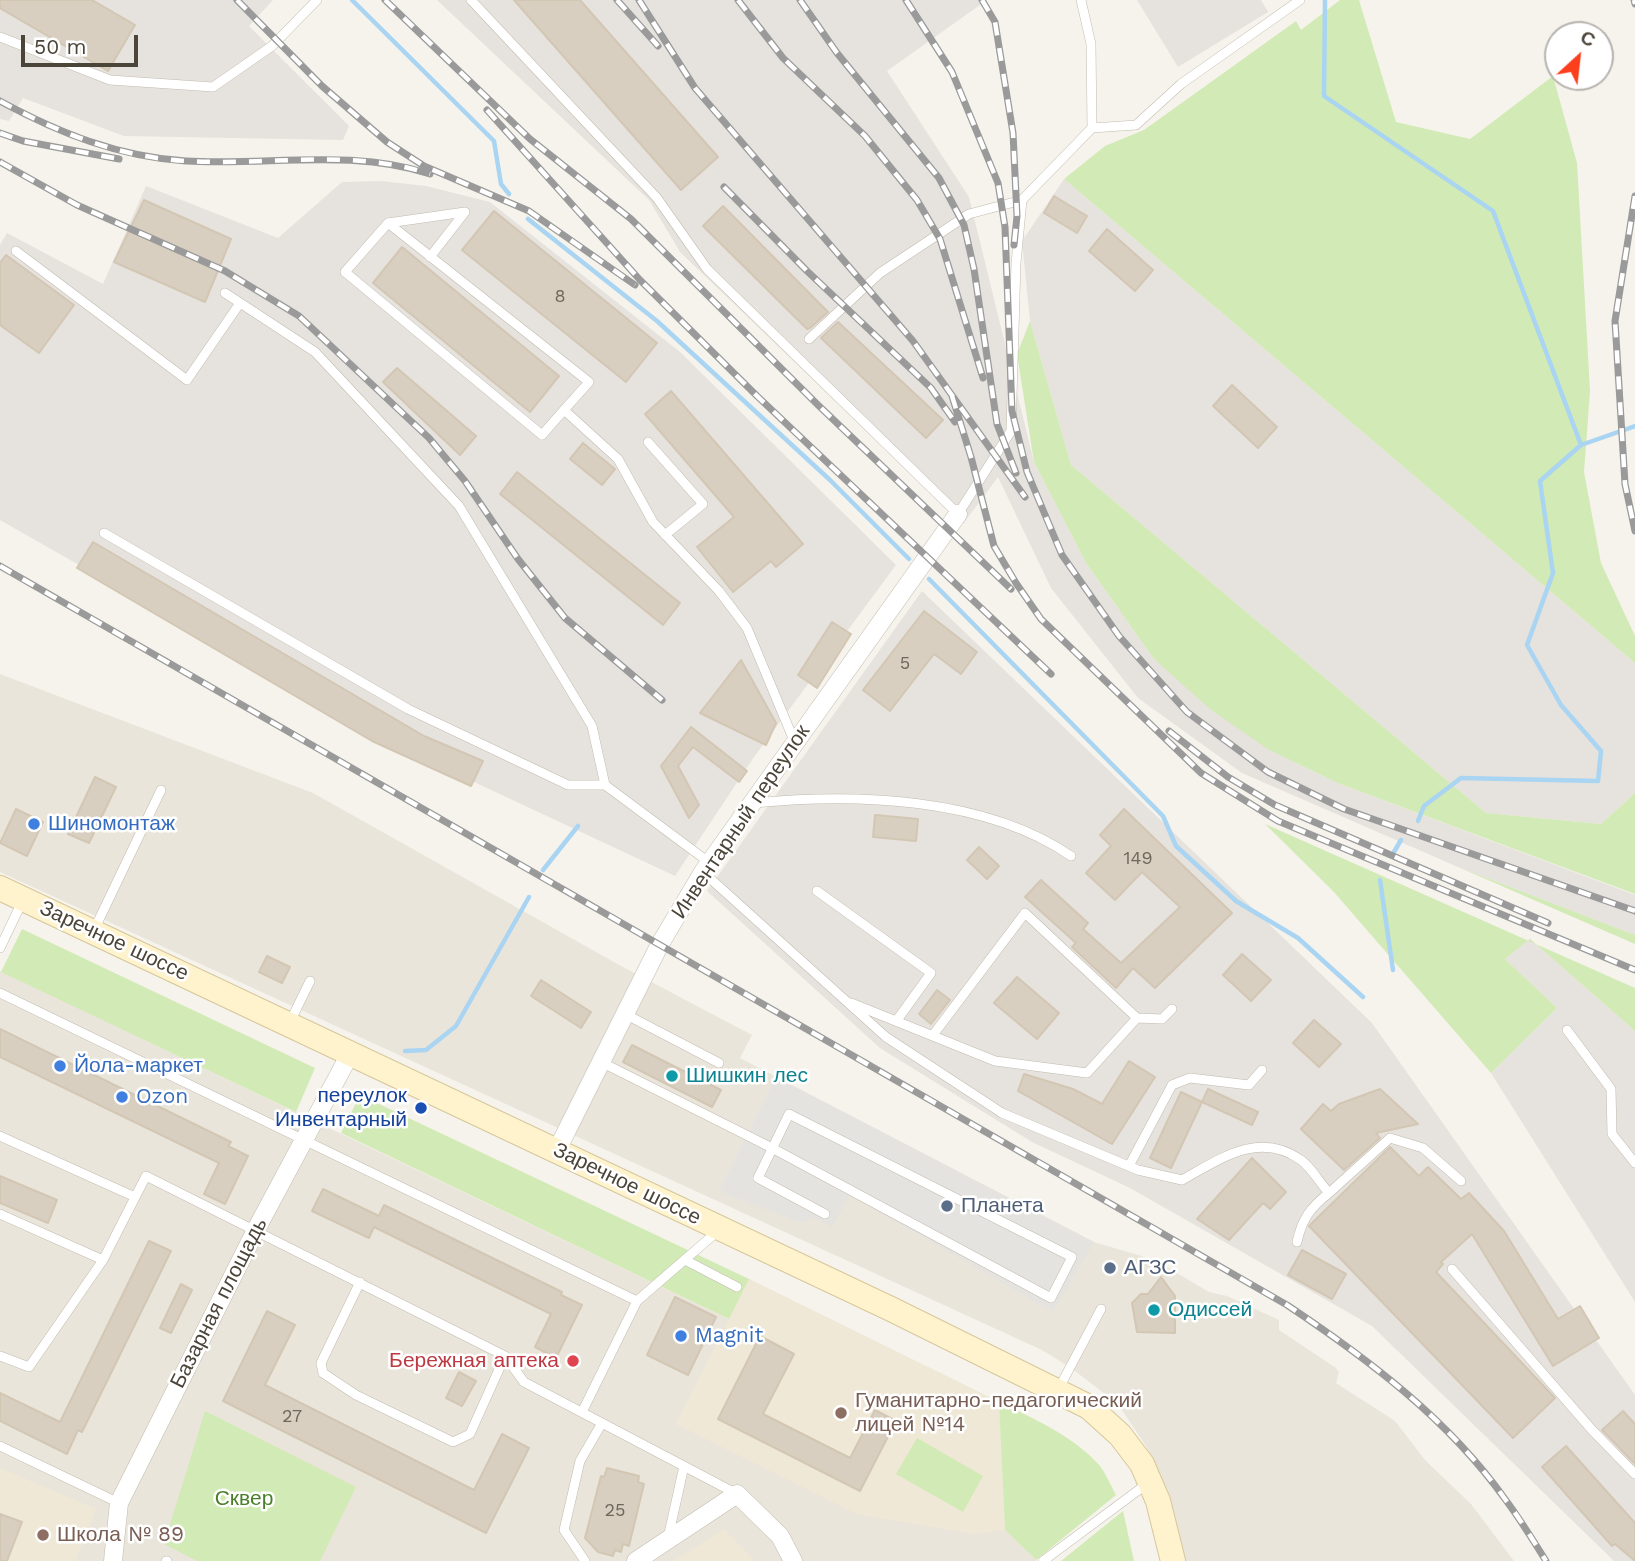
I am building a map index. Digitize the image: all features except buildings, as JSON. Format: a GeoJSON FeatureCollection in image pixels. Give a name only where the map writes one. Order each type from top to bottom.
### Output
{"type":"FeatureCollection","features":[{"type":"Feature","properties":{"kind":"main road","name":"Заречное шоссе"},"geometry":{"type":"LineString","coordinates":[[0,888],[557,1150],[1089,1407],[1120,1435],[1142,1464],[1150,1482],[1173,1561]]}},
{"type":"Feature","properties":{"kind":"street","name":"Инвентарный переулок"},"geometry":{"type":"LineString","coordinates":[[557,1150],[660,944],[706,867],[958,514]]}},
{"type":"Feature","properties":{"kind":"street","name":"Базарная площадь"},"geometry":{"type":"LineString","coordinates":[[113,1561],[119,1503],[257,1229],[350,1054]]}},
{"type":"Feature","properties":{"kind":"street"},"geometry":{"type":"LineString","coordinates":[[636,1561],[737,1494],[780,1536],[793,1561]]}},
{"type":"Feature","properties":{"kind":"lane"},"geometry":{"type":"LineString","coordinates":[[0,37],[110,80],[212,87],[272,46],[317,0]]}},
{"type":"Feature","properties":{"kind":"lane"},"geometry":{"type":"LineString","coordinates":[[471,0],[657,198],[707,269],[958,514],[1011,431],[1016,262],[1022,200]]}},
{"type":"Feature","properties":{"kind":"lane"},"geometry":{"type":"LineString","coordinates":[[1081,0],[1091,44],[1092,128]]}},
{"type":"Feature","properties":{"kind":"lane"},"geometry":{"type":"LineString","coordinates":[[809,339],[880,273],[969,214],[1022,200],[1092,128],[1136,125],[1181,84],[1300,0]]}},
{"type":"Feature","properties":{"kind":"lane"},"geometry":{"type":"LineString","coordinates":[[388,223],[430,257],[589,382],[542,435],[345,272],[388,223],[465,212],[430,257]]}},
{"type":"Feature","properties":{"kind":"lane"},"geometry":{"type":"LineString","coordinates":[[16,251],[187,380],[240,303]]}},
{"type":"Feature","properties":{"kind":"lane"},"geometry":{"type":"LineString","coordinates":[[225,293],[316,352],[459,506],[592,726],[605,785],[706,867],[886,1037],[1002,1112],[1129,1166],[1182,1180],[1235,1150],[1269,1145],[1302,1160],[1329,1193]]}},
{"type":"Feature","properties":{"kind":"lane"},"geometry":{"type":"LineString","coordinates":[[564,410],[618,459],[653,522],[719,591],[747,628],[795,743]]}},
{"type":"Feature","properties":{"kind":"lane"},"geometry":{"type":"LineString","coordinates":[[648,442],[703,504],[665,535]]}},
{"type":"Feature","properties":{"kind":"lane"},"geometry":{"type":"LineString","coordinates":[[104,533],[408,709],[568,785],[605,785]]}},
{"type":"Feature","properties":{"kind":"lane"},"geometry":{"type":"LineString","coordinates":[[94,931],[161,790]]}},
{"type":"Feature","properties":{"kind":"lane"},"geometry":{"type":"LineString","coordinates":[[752,803],[888,801],[967,811],[1011,823],[1044,838],[1071,856]]}},
{"type":"Feature","properties":{"kind":"lane"},"geometry":{"type":"LineString","coordinates":[[817,891],[931,973],[897,1020]]}},
{"type":"Feature","properties":{"kind":"lane"},"geometry":{"type":"LineString","coordinates":[[0,948],[23,898]]}},
{"type":"Feature","properties":{"kind":"lane"},"geometry":{"type":"LineString","coordinates":[[933,1035],[1026,912],[1137,1018],[1162,1019],[1171,1009]]}},
{"type":"Feature","properties":{"kind":"lane"},"geometry":{"type":"LineString","coordinates":[[289,1024],[310,981]]}},
{"type":"Feature","properties":{"kind":"lane"},"geometry":{"type":"LineString","coordinates":[[0,993],[637,1301]]}},
{"type":"Feature","properties":{"kind":"lane"},"geometry":{"type":"LineString","coordinates":[[846,1001],[995,1061],[1087,1073],[1137,1018]]}},
{"type":"Feature","properties":{"kind":"lane"},"geometry":{"type":"LineString","coordinates":[[625,1014],[719,1063]]}},
{"type":"Feature","properties":{"kind":"lane"},"geometry":{"type":"LineString","coordinates":[[1567,1030],[1611,1089],[1612,1134],[1635,1163]]}},
{"type":"Feature","properties":{"kind":"lane"},"geometry":{"type":"LineString","coordinates":[[601,1062],[772,1148],[1051,1298],[1072,1257],[789,1114],[772,1148],[758,1178],[825,1214]]}},
{"type":"Feature","properties":{"kind":"lane"},"geometry":{"type":"LineString","coordinates":[[1129,1166],[1172,1085],[1190,1078],[1249,1085],[1262,1070]]}},
{"type":"Feature","properties":{"kind":"lane"},"geometry":{"type":"LineString","coordinates":[[0,1136],[135,1197]]}},
{"type":"Feature","properties":{"kind":"lane"},"geometry":{"type":"LineString","coordinates":[[1297,1241],[1302,1222],[1311,1207],[1390,1138],[1423,1148],[1461,1181]]}},
{"type":"Feature","properties":{"kind":"lane"},"geometry":{"type":"LineString","coordinates":[[0,1356],[29,1367],[103,1260],[146,1175],[505,1356],[524,1382],[737,1494]]}},
{"type":"Feature","properties":{"kind":"lane"},"geometry":{"type":"LineString","coordinates":[[0,1214],[103,1260]]}},
{"type":"Feature","properties":{"kind":"lane"},"geometry":{"type":"LineString","coordinates":[[582,1412],[637,1301],[720,1229]]}},
{"type":"Feature","properties":{"kind":"lane"},"geometry":{"type":"LineString","coordinates":[[685,1260],[737,1287]]}},
{"type":"Feature","properties":{"kind":"lane"},"geometry":{"type":"LineString","coordinates":[[1452,1269],[1592,1430],[1635,1474]]}},
{"type":"Feature","properties":{"kind":"lane"},"geometry":{"type":"LineString","coordinates":[[359,1282],[321,1363],[323,1373],[356,1395],[453,1442],[462,1440],[470,1434],[505,1356]]}},
{"type":"Feature","properties":{"kind":"lane"},"geometry":{"type":"LineString","coordinates":[[1057,1392],[1101,1310]]}},
{"type":"Feature","properties":{"kind":"lane"},"geometry":{"type":"LineString","coordinates":[[585,1561],[564,1530],[580,1461],[602,1423]]}},
{"type":"Feature","properties":{"kind":"lane"},"geometry":{"type":"LineString","coordinates":[[0,1446],[119,1503]]}},
{"type":"Feature","properties":{"kind":"lane"},"geometry":{"type":"LineString","coordinates":[[668,1538],[684,1466]]}},
{"type":"Feature","properties":{"kind":"lane"},"geometry":{"type":"LineString","coordinates":[[1043,1561],[1150,1482]]}},
{"type":"Feature","properties":{"kind":"shaded area"},"geometry":{"type":"Polygon","coordinates":[[[0,0],[273,0],[249,26],[349,126],[343,140],[124,136],[23,98],[9,121],[0,119],[0,0]]]}},
{"type":"Feature","properties":{"kind":"shaded area"},"geometry":{"type":"Polygon","coordinates":[[[437,0],[987,0],[887,71],[969,197],[1034,462],[1086,563],[1154,659],[1269,750],[1340,784],[1635,895],[1635,935],[1458,867],[1242,773],[1138,698],[1051,588],[998,477],[963,524],[680,252],[649,200],[437,0]]]}},
{"type":"Feature","properties":{"kind":"shaded area"},"geometry":{"type":"Polygon","coordinates":[[[1137,0],[1261,0],[1268,12],[1178,67],[1137,0]]]}},
{"type":"Feature","properties":{"kind":"shaded area"},"geometry":{"type":"Polygon","coordinates":[[[1064,179],[1635,663],[1635,793],[1601,824],[1486,813],[1071,465],[1030,321],[1022,241],[1064,179]]]}},
{"type":"Feature","properties":{"kind":"shaded area"},"geometry":{"type":"Polygon","coordinates":[[[381,181],[426,186],[490,202],[680,352],[896,565],[754,757],[675,876],[395,745],[0,520],[0,245],[7,233],[103,284],[146,186],[278,238],[342,182],[381,181]]]}},
{"type":"Feature","properties":{"kind":"shaded area"},"geometry":{"type":"Polygon","coordinates":[[[922,591],[1372,1023],[1635,1395],[1635,1561],[1614,1561],[1372,1326],[1130,1188],[1032,1142],[880,1048],[707,891],[922,591]]]}},
{"type":"Feature","properties":{"kind":"shaded area"},"geometry":{"type":"Polygon","coordinates":[[[0,674],[313,793],[621,966],[752,1035],[740,1058],[1094,1242],[1155,1260],[1209,1292],[1227,1296],[1279,1320],[1279,1330],[1336,1368],[1339,1372],[1336,1383],[1395,1421],[1425,1460],[1471,1504],[1514,1561],[1185,1561],[1167,1489],[1146,1446],[1118,1404],[1071,1368],[1042,1350],[0,872],[0,674]]]}},
{"type":"Feature","properties":{"kind":"shaded area"},"geometry":{"type":"Polygon","coordinates":[[[1530,939],[1635,1031],[1635,1302],[1491,1073],[1557,1008],[1505,959],[1530,939]]]}},
{"type":"Feature","properties":{"kind":"shaded area"},"geometry":{"type":"Polygon","coordinates":[[[0,971],[729,1319],[749,1279],[999,1402],[1005,1530],[1037,1561],[0,1561],[0,971]]]}},
{"type":"Feature","properties":{"kind":"shaded area","name":"Планета"},"geometry":{"type":"Polygon","coordinates":[[[776,1077],[1094,1242],[1053,1312],[1056,1314],[850,1195],[832,1227],[813,1218],[801,1223],[719,1191],[776,1077]]]}},
{"type":"Feature","properties":{"kind":"shaded area","name":"Гуманитарно-педагогический лицей №14"},"geometry":{"type":"Polygon","coordinates":[[[749,1279],[999,1402],[1005,1530],[974,1534],[857,1514],[676,1424],[749,1279]]]}},
{"type":"Feature","properties":{"kind":"shaded area","name":"Школа № 89"},"geometry":{"type":"Polygon","coordinates":[[[0,1468],[96,1509],[75,1561],[0,1561],[0,1468]]]}},
{"type":"Feature","properties":{"kind":"shaded area"},"geometry":{"type":"Polygon","coordinates":[[[724,1529],[755,1561],[674,1561],[724,1529]]]}},
{"type":"Feature","properties":{"kind":"green space"},"geometry":{"type":"Polygon","coordinates":[[[1340,0],[1359,0],[1396,122],[1470,139],[1544,83],[1544,91],[1557,91],[1577,163],[1590,391],[1584,472],[1601,563],[1635,636],[1635,663],[1064,179],[1105,146],[1144,130],[1296,21],[1301,30],[1340,0]]]}},
{"type":"Feature","properties":{"kind":"green space"},"geometry":{"type":"Polygon","coordinates":[[[1030,321],[1071,465],[1486,813],[1601,824],[1635,793],[1635,894],[1340,784],[1269,750],[1210,709],[1154,659],[1086,563],[1034,462],[1017,354],[1030,321]]]}},
{"type":"Feature","properties":{"kind":"green space"},"geometry":{"type":"Polygon","coordinates":[[[1265,824],[1528,941],[1505,959],[1557,1008],[1491,1073],[1333,891],[1265,824]]]}},
{"type":"Feature","properties":{"kind":"green space"},"geometry":{"type":"Polygon","coordinates":[[[1458,867],[1635,935],[1635,944],[1458,867]]]}},
{"type":"Feature","properties":{"kind":"green space"},"geometry":{"type":"Polygon","coordinates":[[[22,929],[315,1068],[296,1112],[1,972],[22,929]]]}},
{"type":"Feature","properties":{"kind":"green space"},"geometry":{"type":"Polygon","coordinates":[[[1536,944],[1635,988],[1635,1031],[1536,944]]]}},
{"type":"Feature","properties":{"kind":"green space"},"geometry":{"type":"Polygon","coordinates":[[[360,1095],[749,1279],[729,1319],[341,1133],[360,1095]]]}},
{"type":"Feature","properties":{"kind":"green space"},"geometry":{"type":"Polygon","coordinates":[[[999,1402],[1053,1429],[1078,1446],[1100,1466],[1116,1495],[1036,1560],[1005,1530],[999,1402]]]}},
{"type":"Feature","properties":{"kind":"green space","name":"Сквер"},"geometry":{"type":"Polygon","coordinates":[[[205,1411],[356,1487],[320,1561],[197,1561],[164,1544],[205,1411]]]}},
{"type":"Feature","properties":{"kind":"green space"},"geometry":{"type":"Polygon","coordinates":[[[917,1438],[983,1476],[963,1512],[896,1474],[917,1438]]]}},
{"type":"Feature","properties":{"kind":"green space"},"geometry":{"type":"Polygon","coordinates":[[[1123,1511],[1134,1561],[1061,1561],[1123,1511]]]}},
{"type":"Feature","properties":{"kind":"waterway"},"geometry":{"type":"LineString","coordinates":[[352,0],[494,141],[501,184],[509,194]]}},
{"type":"Feature","properties":{"kind":"waterway"},"geometry":{"type":"LineString","coordinates":[[1325,0],[1324,96],[1493,211],[1581,445],[1635,426]]}},
{"type":"Feature","properties":{"kind":"waterway"},"geometry":{"type":"LineString","coordinates":[[528,219],[657,321],[830,480],[909,559]]}},
{"type":"Feature","properties":{"kind":"waterway"},"geometry":{"type":"LineString","coordinates":[[1418,821],[1424,806],[1461,778],[1598,781],[1601,751],[1561,705],[1527,645],[1553,573],[1540,481],[1581,445]]}},
{"type":"Feature","properties":{"kind":"waterway"},"geometry":{"type":"LineString","coordinates":[[929,579],[1163,816],[1176,846],[1236,901],[1298,938],[1363,997]]}},
{"type":"Feature","properties":{"kind":"waterway"},"geometry":{"type":"LineString","coordinates":[[543,870],[578,826]]}},
{"type":"Feature","properties":{"kind":"waterway"},"geometry":{"type":"LineString","coordinates":[[1394,852],[1401,840]]}},
{"type":"Feature","properties":{"kind":"waterway"},"geometry":{"type":"LineString","coordinates":[[1380,880],[1393,970]]}},
{"type":"Feature","properties":{"kind":"waterway"},"geometry":{"type":"LineString","coordinates":[[405,1051],[426,1050],[456,1026],[529,897]]}},
{"type":"Feature","properties":{"kind":"railway"},"geometry":{"type":"LineString","coordinates":[[237,0],[322,86],[387,142],[424,166],[529,211],[635,285]]}},
{"type":"Feature","properties":{"kind":"railway"},"geometry":{"type":"LineString","coordinates":[[385,0],[530,139],[631,219],[818,405],[1011,589]]}},
{"type":"Feature","properties":{"kind":"railway"},"geometry":{"type":"LineString","coordinates":[[617,0],[658,46]]}},
{"type":"Feature","properties":{"kind":"railway"},"geometry":{"type":"LineString","coordinates":[[639,0],[695,88],[913,341],[1025,497]]}},
{"type":"Feature","properties":{"kind":"railway"},"geometry":{"type":"LineString","coordinates":[[738,0],[783,58],[865,136],[917,200],[940,239],[983,378]]}},
{"type":"Feature","properties":{"kind":"railway"},"geometry":{"type":"LineString","coordinates":[[800,0],[837,53],[939,178],[964,225],[974,269],[997,424],[1016,473]]}},
{"type":"Feature","properties":{"kind":"railway"},"geometry":{"type":"LineString","coordinates":[[906,0],[952,72],[998,183],[1005,227],[1012,411],[1027,472],[1062,555],[1119,636],[1187,712],[1268,772],[1344,809],[1635,911]]}},
{"type":"Feature","properties":{"kind":"railway"},"geometry":{"type":"LineString","coordinates":[[982,0],[995,22],[1013,133],[1017,216],[1014,245]]}},
{"type":"Feature","properties":{"kind":"railway"},"geometry":{"type":"LineString","coordinates":[[1634,0],[1635,4]]}},
{"type":"Feature","properties":{"kind":"railway"},"geometry":{"type":"LineString","coordinates":[[0,101],[90,142],[161,159],[216,162],[339,160],[400,166],[430,174]]}},
{"type":"Feature","properties":{"kind":"railway"},"geometry":{"type":"LineString","coordinates":[[487,110],[640,280],[757,396],[1051,674]]}},
{"type":"Feature","properties":{"kind":"railway"},"geometry":{"type":"LineString","coordinates":[[0,133],[23,141],[119,159]]}},
{"type":"Feature","properties":{"kind":"railway"},"geometry":{"type":"LineString","coordinates":[[0,162],[77,205],[225,271],[299,316],[429,438],[465,481],[518,559],[565,618],[662,700]]}},
{"type":"Feature","properties":{"kind":"railway"},"geometry":{"type":"LineString","coordinates":[[724,187],[807,271],[931,388],[955,422]]}},
{"type":"Feature","properties":{"kind":"railway"},"geometry":{"type":"LineString","coordinates":[[1635,196],[1615,321],[1625,484],[1635,531]]}},
{"type":"Feature","properties":{"kind":"railway"},"geometry":{"type":"LineString","coordinates":[[952,396],[994,546],[1016,583],[1041,619],[1201,773],[1278,821],[1635,970]]}},
{"type":"Feature","properties":{"kind":"railway"},"geometry":{"type":"LineString","coordinates":[[0,566],[1287,1305],[1377,1369],[1432,1417],[1483,1470],[1546,1561]]}},
{"type":"Feature","properties":{"kind":"railway"},"geometry":{"type":"LineString","coordinates":[[1169,731],[1228,777],[1275,805],[1548,923]]}},
{"type":"Feature","properties":{"kind":"place","name":"Шиномонтаж"},"geometry":{"type":"Point","coordinates":[34,824]}},
{"type":"Feature","properties":{"kind":"place","name":"Йола-маркет"},"geometry":{"type":"Point","coordinates":[60,1066]}},
{"type":"Feature","properties":{"kind":"place","name":"Шишкин лес"},"geometry":{"type":"Point","coordinates":[672,1076]}},
{"type":"Feature","properties":{"kind":"place","name":"Ozon"},"geometry":{"type":"Point","coordinates":[122,1097]}},
{"type":"Feature","properties":{"kind":"place","name":"переулок Инвентарный"},"geometry":{"type":"Point","coordinates":[421,1108]}},
{"type":"Feature","properties":{"kind":"place","name":"Планета"},"geometry":{"type":"Point","coordinates":[947,1206]}},
{"type":"Feature","properties":{"kind":"place","name":"АГЗС"},"geometry":{"type":"Point","coordinates":[1110,1268]}},
{"type":"Feature","properties":{"kind":"place","name":"Одиссей"},"geometry":{"type":"Point","coordinates":[1154,1310]}},
{"type":"Feature","properties":{"kind":"place","name":"Magnit"},"geometry":{"type":"Point","coordinates":[681,1336]}},
{"type":"Feature","properties":{"kind":"place","name":"Бережная аптека"},"geometry":{"type":"Point","coordinates":[573,1361]}},
{"type":"Feature","properties":{"kind":"place","name":"Гуманитарно-педагогический лицей №14"},"geometry":{"type":"Point","coordinates":[841,1413]}},
{"type":"Feature","properties":{"kind":"place","name":"Школа № 89"},"geometry":{"type":"Point","coordinates":[43,1535]}}]}
